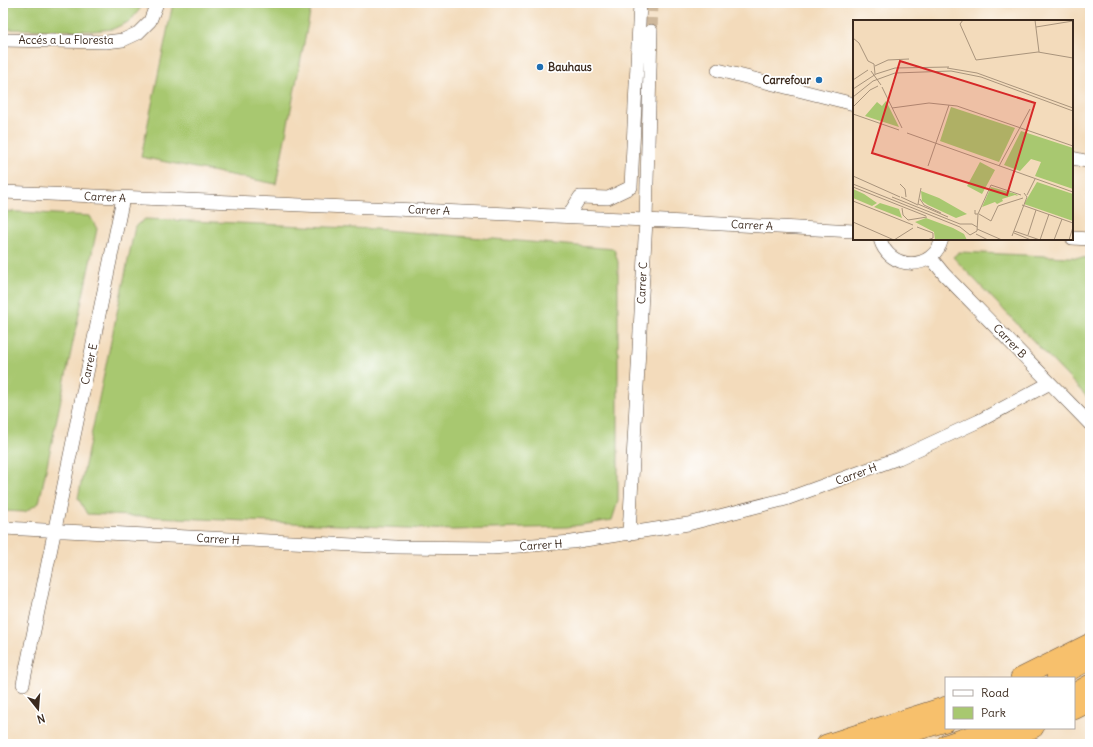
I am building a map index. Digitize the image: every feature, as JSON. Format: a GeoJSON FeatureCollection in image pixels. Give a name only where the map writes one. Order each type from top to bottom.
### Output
{"type":"FeatureCollection","features":[{"type":"Feature","properties":{"kind":"highway"},"geometry":{"type":"LineString","coordinates":[[1022,677],[1090,643]]}},
{"type":"Feature","properties":{"kind":"highway"},"geometry":{"type":"LineString","coordinates":[[1058,677],[1090,660]]}},
{"type":"Feature","properties":{"kind":"highway"},"geometry":{"type":"LineString","coordinates":[[1075,692],[1090,684]]}},
{"type":"Feature","properties":{"kind":"highway"},"geometry":{"type":"LineString","coordinates":[[1075,710],[1090,702]]}},
{"type":"Feature","properties":{"kind":"highway"},"geometry":{"type":"LineString","coordinates":[[826,744],[945,706]]}},
{"type":"Feature","properties":{"kind":"highway"},"geometry":{"type":"LineString","coordinates":[[873,744],[945,722]]}},
{"type":"Feature","properties":{"kind":"highway"},"geometry":{"type":"LineString","coordinates":[[946,744],[990,729]]}},
{"type":"Feature","properties":{"kind":"highway"},"geometry":{"type":"LineString","coordinates":[[993,744],[1031,729]]}},
{"type":"Feature","properties":{"kind":"street","name":"Accés a La Floresta"},"geometry":{"type":"LineString","coordinates":[[3,40],[106,42],[123,40],[138,33],[150,21],[157,3]]}},
{"type":"Feature","properties":{"kind":"street"},"geometry":{"type":"LineString","coordinates":[[568,216],[580,197],[608,198],[631,187],[640,3]]}},
{"type":"Feature","properties":{"kind":"street","name":"Carrer C"},"geometry":{"type":"LineString","coordinates":[[629,534],[646,220],[651,31]]}},
{"type":"Feature","properties":{"kind":"street"},"geometry":{"type":"LineString","coordinates":[[718,70],[853,104]]}},
{"type":"Feature","properties":{"kind":"street"},"geometry":{"type":"LineString","coordinates":[[1073,158],[1090,162]]}},
{"type":"Feature","properties":{"kind":"street","name":"Carrer A"},"geometry":{"type":"LineString","coordinates":[[3,192],[568,216],[853,231]]}},
{"type":"Feature","properties":{"kind":"street","name":"Carrer E"},"geometry":{"type":"LineString","coordinates":[[23,684],[123,198]]}},
{"type":"Feature","properties":{"kind":"street"},"geometry":{"type":"LineString","coordinates":[[1073,238],[1090,239]]}},
{"type":"Feature","properties":{"kind":"street"},"geometry":{"type":"LineString","coordinates":[[880,240],[884,250],[890,257],[899,262],[914,264],[931,258],[937,251],[942,240]]}},
{"type":"Feature","properties":{"kind":"street","name":"Carrer B"},"geometry":{"type":"LineString","coordinates":[[931,258],[944,274],[1090,424]]}},
{"type":"Feature","properties":{"kind":"street","name":"Carrer H"},"geometry":{"type":"LineString","coordinates":[[3,528],[396,547],[492,548],[572,542],[688,524],[786,499],[899,458],[979,421],[1050,383]]}},
{"type":"Feature","properties":{"kind":"green space"},"geometry":{"type":"Polygon","coordinates":[[[3,3],[142,3],[140,9],[130,21],[113,29],[93,31],[3,29],[3,3]]]}},
{"type":"Feature","properties":{"kind":"green space"},"geometry":{"type":"Polygon","coordinates":[[[173,3],[312,3],[276,184],[141,157],[173,3]]]}},
{"type":"Feature","properties":{"kind":"green space"},"geometry":{"type":"Polygon","coordinates":[[[3,211],[90,216],[97,229],[39,503],[25,512],[3,511],[3,211]]]}},
{"type":"Feature","properties":{"kind":"green space"},"geometry":{"type":"Polygon","coordinates":[[[145,219],[374,229],[614,249],[618,262],[618,501],[612,520],[567,527],[453,530],[87,514],[78,498],[135,227],[145,219]]]}},
{"type":"Feature","properties":{"kind":"green space"},"geometry":{"type":"Polygon","coordinates":[[[959,252],[1090,258],[1090,400],[953,257],[959,252]]]}},
{"type":"Feature","properties":{"kind":"tunnel"},"geometry":{"type":"LineString","coordinates":[[651,31],[652,3]]}},
{"type":"Feature","properties":{"kind":"place","name":"Bauhaus"},"geometry":{"type":"Point","coordinates":[540,67]}},
{"type":"Feature","properties":{"kind":"place","name":"Carrefour"},"geometry":{"type":"Point","coordinates":[819,80]}}]}
